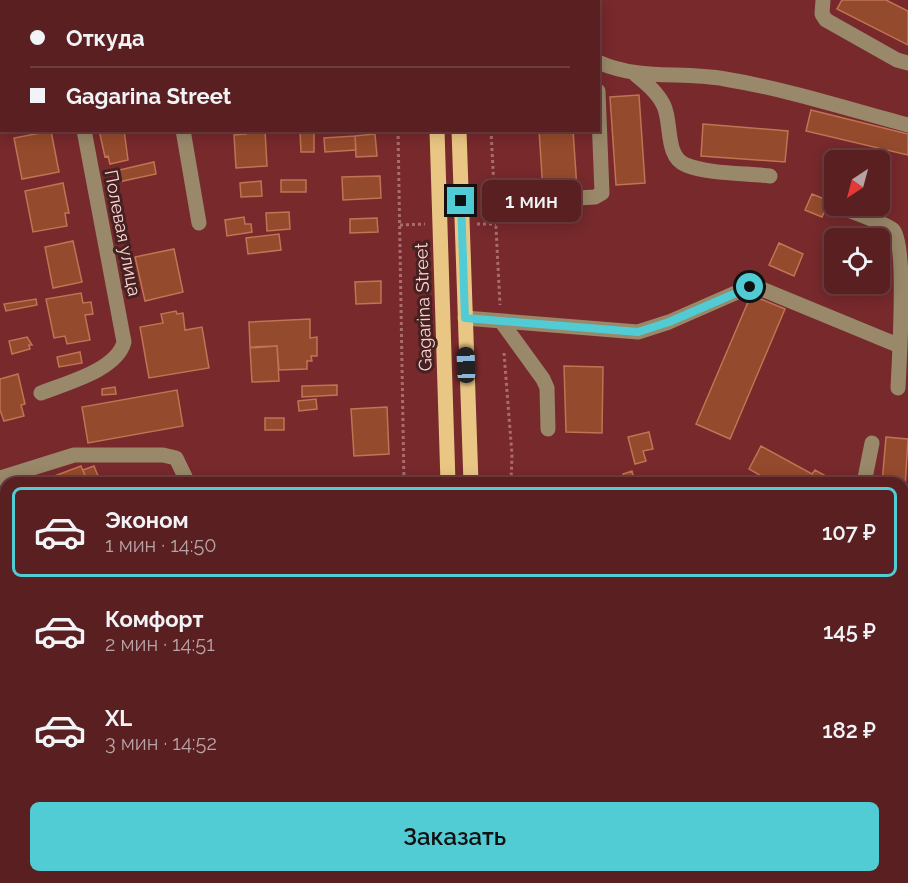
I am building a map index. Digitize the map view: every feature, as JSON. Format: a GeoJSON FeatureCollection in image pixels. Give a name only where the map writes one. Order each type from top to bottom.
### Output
{"type":"FeatureCollection","features":[{"type":"Feature","properties":{"kind":"main road","name":"Gagarina Street"},"geometry":{"type":"LineString","coordinates":[[437,132],[448,477]]}},
{"type":"Feature","properties":{"kind":"main road"},"geometry":{"type":"LineString","coordinates":[[459,132],[471,477]]}},
{"type":"Feature","properties":{"kind":"street"},"geometry":{"type":"LineString","coordinates":[[823,0],[822,14],[826,20],[897,60],[908,63]]}},
{"type":"Feature","properties":{"kind":"street"},"geometry":{"type":"LineString","coordinates":[[600,63],[636,75],[671,73],[736,81],[908,125]]}},
{"type":"Feature","properties":{"kind":"street"},"geometry":{"type":"LineString","coordinates":[[636,75],[653,90],[664,106],[673,152],[677,159],[694,167],[770,176]]}},
{"type":"Feature","properties":{"kind":"street","name":"Полевая улица"},"geometry":{"type":"LineString","coordinates":[[41,393],[112,361],[122,351],[124,342],[84,132]]}},
{"type":"Feature","properties":{"kind":"street"},"geometry":{"type":"LineString","coordinates":[[183,132],[199,223]]}},
{"type":"Feature","properties":{"kind":"street"},"geometry":{"type":"LineString","coordinates":[[526,201],[595,197],[602,194],[600,132]]}},
{"type":"Feature","properties":{"kind":"street"},"geometry":{"type":"LineString","coordinates":[[861,216],[893,230],[898,240],[900,346],[898,388]]}},
{"type":"Feature","properties":{"kind":"street"},"geometry":{"type":"LineString","coordinates":[[465,318],[638,332],[669,322],[750,287],[759,288],[900,346]]}},
{"type":"Feature","properties":{"kind":"street"},"geometry":{"type":"LineString","coordinates":[[501,321],[547,388],[548,429]]}},
{"type":"Feature","properties":{"kind":"street"},"geometry":{"type":"LineString","coordinates":[[865,477],[872,443]]}},
{"type":"Feature","properties":{"kind":"street"},"geometry":{"type":"LineString","coordinates":[[3,477],[74,454],[163,455],[176,458],[185,477]]}},
{"type":"Feature","properties":{"kind":"path"},"geometry":{"type":"LineString","coordinates":[[398,132],[404,477]]}},
{"type":"Feature","properties":{"kind":"building"},"geometry":{"type":"Polygon","coordinates":[[[842,0],[886,0],[908,11],[908,45],[837,9],[842,0]]]}},
{"type":"Feature","properties":{"kind":"building"},"geometry":{"type":"Polygon","coordinates":[[[639,95],[645,183],[616,185],[610,97],[639,95]]]}},
{"type":"Feature","properties":{"kind":"building"},"geometry":{"type":"Polygon","coordinates":[[[811,110],[908,134],[908,155],[890,150],[806,131],[811,110]]]}},
{"type":"Feature","properties":{"kind":"building"},"geometry":{"type":"Polygon","coordinates":[[[703,124],[788,131],[785,162],[701,156],[703,124]]]}},
{"type":"Feature","properties":{"kind":"building"},"geometry":{"type":"Polygon","coordinates":[[[51,132],[59,172],[22,179],[14,138],[51,132]]]}},
{"type":"Feature","properties":{"kind":"building"},"geometry":{"type":"Polygon","coordinates":[[[99,132],[124,132],[128,160],[110,164],[108,156],[105,157],[99,132]]]}},
{"type":"Feature","properties":{"kind":"building"},"geometry":{"type":"Polygon","coordinates":[[[246,132],[265,132],[267,166],[236,168],[234,135],[246,134],[246,132]]]}},
{"type":"Feature","properties":{"kind":"building"},"geometry":{"type":"Polygon","coordinates":[[[300,132],[314,132],[314,152],[301,152],[300,132]]]}},
{"type":"Feature","properties":{"kind":"building"},"geometry":{"type":"Polygon","coordinates":[[[539,132],[573,132],[577,189],[543,191],[539,132]]]}},
{"type":"Feature","properties":{"kind":"building"},"geometry":{"type":"Polygon","coordinates":[[[375,134],[377,156],[356,157],[355,136],[375,134]]]}},
{"type":"Feature","properties":{"kind":"building"},"geometry":{"type":"Polygon","coordinates":[[[355,136],[356,150],[325,152],[324,138],[355,136]]]}},
{"type":"Feature","properties":{"kind":"building"},"geometry":{"type":"Polygon","coordinates":[[[154,162],[156,174],[118,182],[115,171],[154,162]]]}},
{"type":"Feature","properties":{"kind":"building"},"geometry":{"type":"Polygon","coordinates":[[[380,176],[381,198],[343,200],[342,177],[380,176]]]}},
{"type":"Feature","properties":{"kind":"building"},"geometry":{"type":"Polygon","coordinates":[[[281,180],[306,180],[306,192],[281,192],[281,180]]]}},
{"type":"Feature","properties":{"kind":"building"},"geometry":{"type":"Polygon","coordinates":[[[261,181],[262,196],[241,197],[240,183],[261,181]]]}},
{"type":"Feature","properties":{"kind":"building"},"geometry":{"type":"Polygon","coordinates":[[[63,183],[69,213],[65,213],[67,226],[33,232],[25,191],[63,183]]]}},
{"type":"Feature","properties":{"kind":"building"},"geometry":{"type":"Polygon","coordinates":[[[812,194],[824,199],[822,217],[805,210],[812,194]]]}},
{"type":"Feature","properties":{"kind":"building"},"geometry":{"type":"Polygon","coordinates":[[[289,212],[290,229],[267,231],[266,213],[289,212]]]}},
{"type":"Feature","properties":{"kind":"building"},"geometry":{"type":"Polygon","coordinates":[[[244,217],[245,224],[251,224],[252,232],[227,236],[225,220],[244,217]]]}},
{"type":"Feature","properties":{"kind":"building"},"geometry":{"type":"Polygon","coordinates":[[[377,218],[378,232],[350,233],[350,219],[377,218]]]}},
{"type":"Feature","properties":{"kind":"building"},"geometry":{"type":"Polygon","coordinates":[[[279,234],[281,250],[248,254],[246,238],[279,234]]]}},
{"type":"Feature","properties":{"kind":"building"},"geometry":{"type":"Polygon","coordinates":[[[73,241],[82,282],[53,288],[45,247],[73,241]]]}},
{"type":"Feature","properties":{"kind":"building"},"geometry":{"type":"Polygon","coordinates":[[[779,243],[803,254],[794,276],[769,265],[779,243]]]}},
{"type":"Feature","properties":{"kind":"building"},"geometry":{"type":"Polygon","coordinates":[[[174,249],[183,292],[145,301],[135,257],[174,249]]]}},
{"type":"Feature","properties":{"kind":"building"},"geometry":{"type":"Polygon","coordinates":[[[381,281],[381,303],[356,304],[355,282],[381,281]]]}},
{"type":"Feature","properties":{"kind":"building"},"geometry":{"type":"Polygon","coordinates":[[[81,293],[83,303],[91,302],[93,314],[85,315],[90,340],[67,344],[65,336],[54,338],[46,299],[81,293]]]}},
{"type":"Feature","properties":{"kind":"building"},"geometry":{"type":"Polygon","coordinates":[[[751,295],[785,309],[730,439],[696,424],[751,295]]]}},
{"type":"Feature","properties":{"kind":"building"},"geometry":{"type":"Polygon","coordinates":[[[36,299],[37,305],[6,311],[4,304],[36,299]]]}},
{"type":"Feature","properties":{"kind":"building"},"geometry":{"type":"Polygon","coordinates":[[[176,311],[177,314],[183,313],[185,330],[202,327],[209,368],[149,378],[140,327],[163,323],[161,314],[176,311]]]}},
{"type":"Feature","properties":{"kind":"building"},"geometry":{"type":"Polygon","coordinates":[[[310,319],[310,338],[317,337],[317,356],[311,356],[312,361],[307,361],[307,369],[279,370],[277,346],[250,347],[249,322],[310,319]]]}},
{"type":"Feature","properties":{"kind":"building"},"geometry":{"type":"Polygon","coordinates":[[[27,337],[32,345],[29,345],[30,349],[12,354],[9,341],[27,337]]]}},
{"type":"Feature","properties":{"kind":"building"},"geometry":{"type":"Polygon","coordinates":[[[277,346],[279,381],[252,382],[250,348],[277,346]]]}},
{"type":"Feature","properties":{"kind":"building"},"geometry":{"type":"Polygon","coordinates":[[[80,352],[82,363],[59,367],[57,357],[80,352]]]}},
{"type":"Feature","properties":{"kind":"building"},"geometry":{"type":"Polygon","coordinates":[[[564,366],[603,367],[602,433],[566,432],[564,366]]]}},
{"type":"Feature","properties":{"kind":"building"},"geometry":{"type":"Polygon","coordinates":[[[18,374],[25,404],[21,405],[24,416],[4,421],[0,410],[0,379],[18,374]]]}},
{"type":"Feature","properties":{"kind":"building"},"geometry":{"type":"Polygon","coordinates":[[[337,385],[337,395],[302,397],[302,386],[337,385]]]}},
{"type":"Feature","properties":{"kind":"building"},"geometry":{"type":"Polygon","coordinates":[[[115,387],[116,394],[102,395],[102,389],[115,387]]]}},
{"type":"Feature","properties":{"kind":"building"},"geometry":{"type":"Polygon","coordinates":[[[177,390],[183,426],[88,443],[82,407],[177,390]]]}},
{"type":"Feature","properties":{"kind":"building"},"geometry":{"type":"Polygon","coordinates":[[[316,399],[317,409],[299,411],[298,401],[316,399]]]}},
{"type":"Feature","properties":{"kind":"building"},"geometry":{"type":"Polygon","coordinates":[[[387,407],[389,454],[354,456],[351,409],[387,407]]]}},
{"type":"Feature","properties":{"kind":"building"},"geometry":{"type":"Polygon","coordinates":[[[265,418],[284,418],[284,430],[265,430],[265,418]]]}},
{"type":"Feature","properties":{"kind":"building"},"geometry":{"type":"Polygon","coordinates":[[[649,432],[653,449],[643,451],[646,461],[635,464],[628,437],[649,432]]]}},
{"type":"Feature","properties":{"kind":"building"},"geometry":{"type":"Polygon","coordinates":[[[886,437],[908,439],[906,477],[883,477],[886,437]]]}},
{"type":"Feature","properties":{"kind":"building"},"geometry":{"type":"Polygon","coordinates":[[[761,446],[812,474],[815,470],[827,477],[763,477],[749,469],[761,446]]]}},
{"type":"Feature","properties":{"kind":"building"},"geometry":{"type":"Polygon","coordinates":[[[81,466],[86,477],[52,477],[81,466]]]}},
{"type":"Feature","properties":{"kind":"building"},"geometry":{"type":"Polygon","coordinates":[[[94,466],[98,477],[86,477],[83,470],[94,466]]]}},
{"type":"Feature","properties":{"kind":"building"},"geometry":{"type":"Polygon","coordinates":[[[632,471],[634,477],[624,477],[623,474],[632,471]]]}},
{"type":"Feature","properties":{"kind":"route"},"geometry":{"type":"LineString","coordinates":[[461,201],[465,318],[623,332],[648,331],[740,289],[750,287]]}}]}
